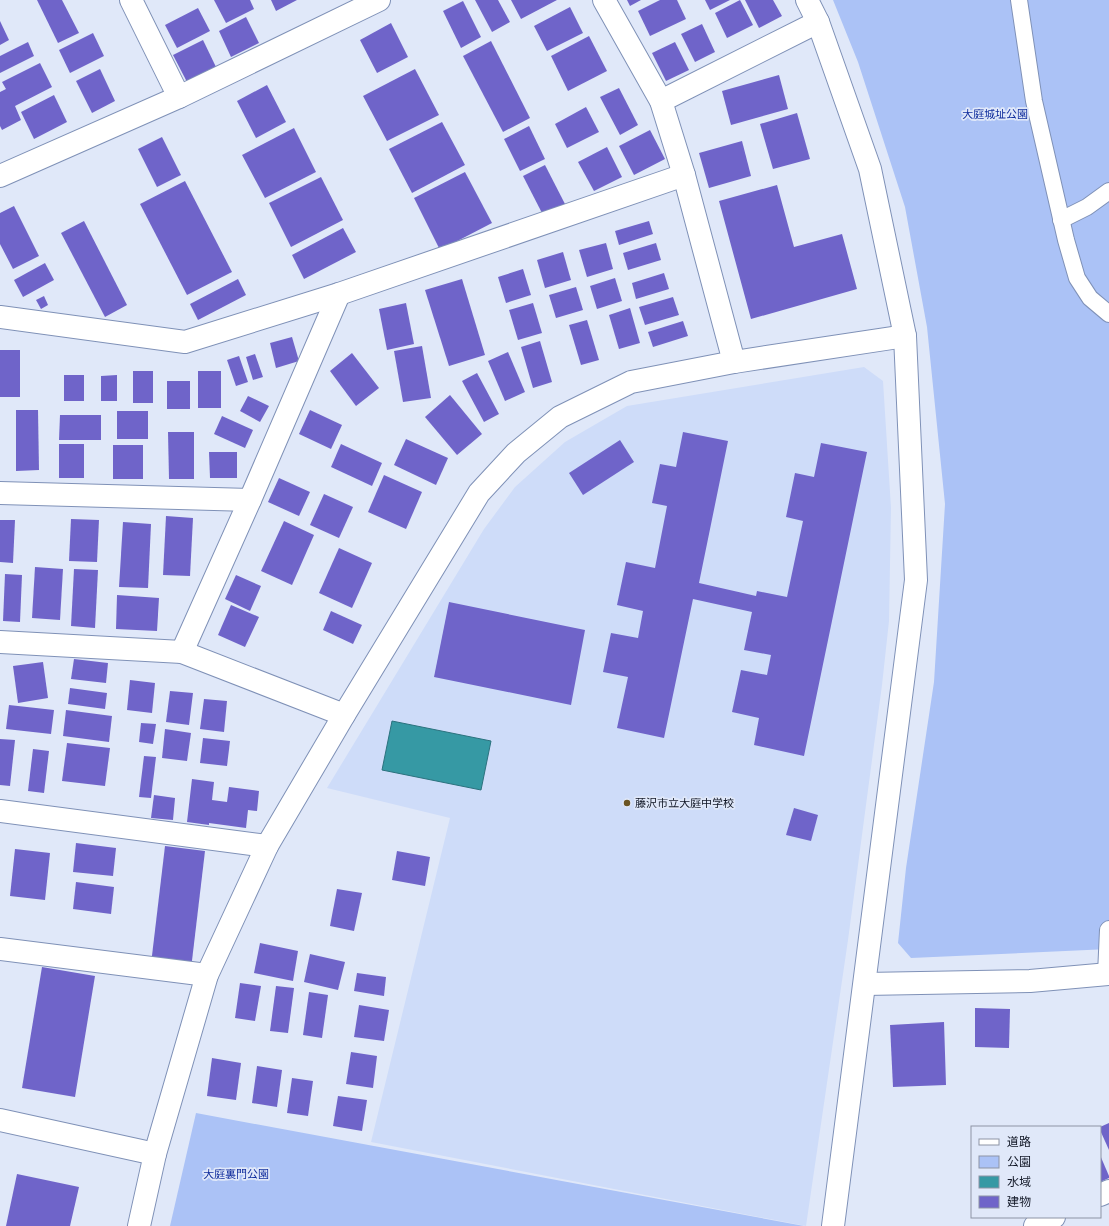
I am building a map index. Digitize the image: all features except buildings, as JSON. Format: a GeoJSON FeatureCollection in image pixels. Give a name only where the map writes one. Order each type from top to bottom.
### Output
{"type":"FeatureCollection","features":[{"type":"Feature","properties":{"kind":"street"},"geometry":{"type":"LineString","coordinates":[[131,0],[179,97]]}},
{"type":"Feature","properties":{"kind":"street"},"geometry":{"type":"LineString","coordinates":[[0,176],[179,97],[379,0]]}},
{"type":"Feature","properties":{"kind":"street"},"geometry":{"type":"LineString","coordinates":[[604,0],[661,101],[684,175],[734,362]]}},
{"type":"Feature","properties":{"kind":"street"},"geometry":{"type":"LineString","coordinates":[[807,0],[818,22],[870,168],[905,336],[916,580],[833,1226]]}},
{"type":"Feature","properties":{"kind":"street"},"geometry":{"type":"LineString","coordinates":[[661,101],[818,22]]}},
{"type":"Feature","properties":{"kind":"street"},"geometry":{"type":"LineString","coordinates":[[0,317],[185,342],[338,294],[684,175]]}},
{"type":"Feature","properties":{"kind":"street"},"geometry":{"type":"LineString","coordinates":[[182,652],[250,500],[338,294]]}},
{"type":"Feature","properties":{"kind":"street"},"geometry":{"type":"LineString","coordinates":[[139,1226],[155,1154],[207,975],[267,846],[344,715],[479,494],[516,453],[560,417],[631,382],[734,362],[905,336]]}},
{"type":"Feature","properties":{"kind":"street"},"geometry":{"type":"LineString","coordinates":[[0,493],[250,500]]}},
{"type":"Feature","properties":{"kind":"street"},"geometry":{"type":"LineString","coordinates":[[0,642],[182,652],[344,715]]}},
{"type":"Feature","properties":{"kind":"street"},"geometry":{"type":"LineString","coordinates":[[0,811],[267,846]]}},
{"type":"Feature","properties":{"kind":"street"},"geometry":{"type":"LineString","coordinates":[[0,949],[207,975]]}},
{"type":"Feature","properties":{"kind":"street"},"geometry":{"type":"LineString","coordinates":[[865,984],[1030,981],[1108,974]]}},
{"type":"Feature","properties":{"kind":"street"},"geometry":{"type":"LineString","coordinates":[[0,1120],[155,1154]]}},
{"type":"Feature","properties":{"kind":"street"},"geometry":{"type":"LineString","coordinates":[[1035,1226],[1052,1218]]}},
{"type":"Feature","properties":{"kind":"lane"},"geometry":{"type":"LineString","coordinates":[[1019,0],[1034,101],[1061,220],[1077,278],[1090,298],[1109,314]]}},
{"type":"Feature","properties":{"kind":"lane"},"geometry":{"type":"LineString","coordinates":[[1061,220],[1086,208],[1109,191]]}},
{"type":"Feature","properties":{"kind":"lane"},"geometry":{"type":"LineString","coordinates":[[1108,974],[1109,929]]}},
{"type":"Feature","properties":{"kind":"shaded area","name":"藤沢市立大庭中学校"},"geometry":{"type":"Polygon","coordinates":[[[864,367],[883,381],[891,508],[889,621],[882,685],[848,940],[806,1226],[371,1142],[450,818],[327,788],[484,529],[515,487],[565,442],[627,406],[864,367]]]}},
{"type":"Feature","properties":{"kind":"green space","name":"大庭城址公園"},"geometry":{"type":"Polygon","coordinates":[[[833,0],[1109,0],[1109,949],[911,958],[898,943],[906,868],[934,682],[945,504],[927,327],[905,207],[858,62],[833,0]]]}},
{"type":"Feature","properties":{"kind":"green space","name":"大庭裏門公園"},"geometry":{"type":"Polygon","coordinates":[[[196,1113],[804,1226],[170,1226],[196,1113]]]}},
{"type":"Feature","properties":{"kind":"water"},"geometry":{"type":"Polygon","coordinates":[[[392,721],[491,741],[481,790],[382,770],[392,721]]]}},
{"type":"Feature","properties":{"kind":"place","name":"藤沢市立大庭中学校"},"geometry":{"type":"Point","coordinates":[627,803]}}]}
